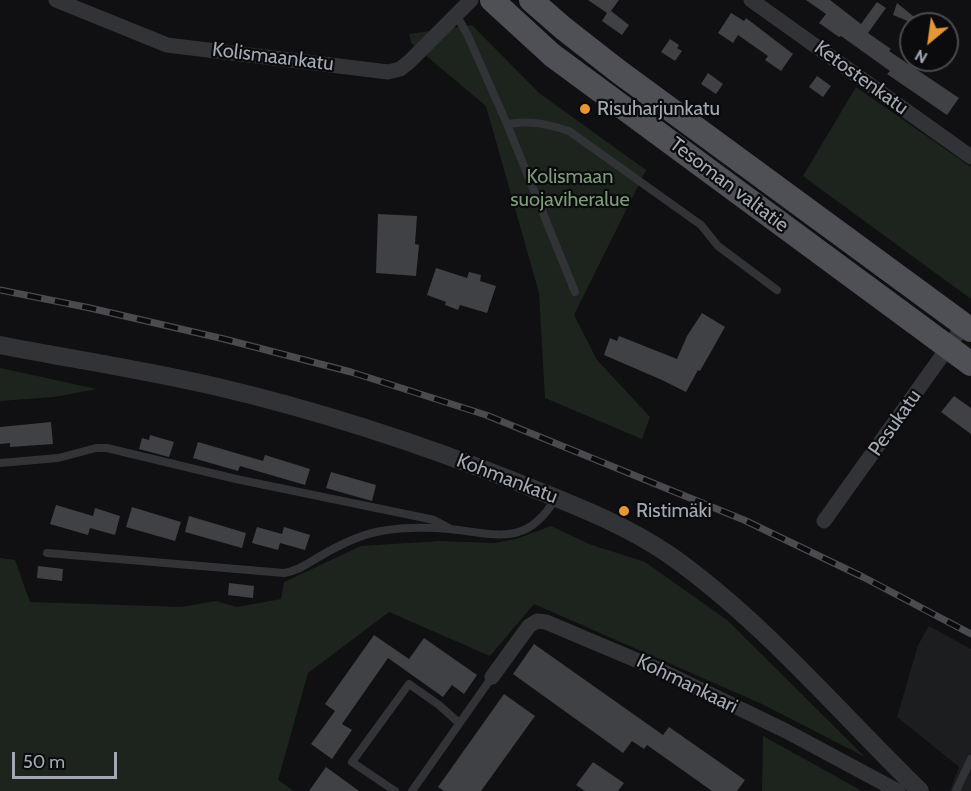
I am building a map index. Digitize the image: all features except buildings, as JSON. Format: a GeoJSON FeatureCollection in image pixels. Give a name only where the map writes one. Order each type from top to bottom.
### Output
{"type":"FeatureCollection","features":[{"type":"Feature","properties":{"kind":"main road","name":"Tesoman valtatie"},"geometry":{"type":"LineString","coordinates":[[492,0],[552,55],[971,364]]}},
{"type":"Feature","properties":{"kind":"main road","name":"Tesoman valtatie"},"geometry":{"type":"LineString","coordinates":[[531,0],[618,71],[968,327]]}},
{"type":"Feature","properties":{"kind":"street","name":"Kolismaankatu"},"geometry":{"type":"LineString","coordinates":[[56,0],[167,45],[388,72],[400,69],[410,62],[471,0]]}},
{"type":"Feature","properties":{"kind":"street","name":"Ketostenkatu"},"geometry":{"type":"LineString","coordinates":[[751,0],[971,157]]}},
{"type":"Feature","properties":{"kind":"street","name":"Pesukatu"},"geometry":{"type":"LineString","coordinates":[[824,521],[948,347],[968,327]]}},
{"type":"Feature","properties":{"kind":"street","name":"Kohmankatu"},"geometry":{"type":"LineString","coordinates":[[0,345],[216,387],[286,405],[461,460],[616,524],[669,555],[760,628],[920,791]]}},
{"type":"Feature","properties":{"kind":"street","name":"Kohmankaari"},"geometry":{"type":"LineString","coordinates":[[492,677],[529,626],[537,621],[546,622],[672,676],[794,735],[898,791]]}},
{"type":"Feature","properties":{"kind":"lane"},"geometry":{"type":"LineString","coordinates":[[456,14],[507,124],[575,292]]}},
{"type":"Feature","properties":{"kind":"lane"},"geometry":{"type":"LineString","coordinates":[[507,124],[526,121],[569,131],[701,225],[718,246],[777,290]]}},
{"type":"Feature","properties":{"kind":"lane"},"geometry":{"type":"LineString","coordinates":[[0,463],[58,458],[96,448],[107,448],[215,474],[434,520],[453,530]]}},
{"type":"Feature","properties":{"kind":"lane"},"geometry":{"type":"LineString","coordinates":[[47,553],[284,573],[298,569],[340,545],[381,531],[415,528],[496,535],[522,531],[539,521],[555,497]]}},
{"type":"Feature","properties":{"kind":"lane"},"geometry":{"type":"LineString","coordinates":[[412,791],[492,677]]}},
{"type":"Feature","properties":{"kind":"lane"},"geometry":{"type":"LineString","coordinates":[[395,791],[352,762],[409,684],[439,705],[459,723]]}},
{"type":"Feature","properties":{"kind":"lane"},"geometry":{"type":"LineString","coordinates":[[959,790],[971,759]]}},
{"type":"Feature","properties":{"kind":"shaded area"},"geometry":{"type":"Polygon","coordinates":[[[929,626],[971,649],[971,791],[950,791],[959,767],[897,717],[918,645],[929,626]]]}},
{"type":"Feature","properties":{"kind":"green space","name":"Kolismaan suojaviheralue"},"geometry":{"type":"Polygon","coordinates":[[[472,25],[539,93],[646,170],[574,315],[597,360],[650,417],[642,439],[545,398],[539,293],[486,106],[411,43],[409,34],[472,25]]]}},
{"type":"Feature","properties":{"kind":"green space"},"geometry":{"type":"Polygon","coordinates":[[[856,87],[971,167],[971,299],[803,176],[856,87]]]}},
{"type":"Feature","properties":{"kind":"green space"},"geometry":{"type":"Polygon","coordinates":[[[0,368],[97,389],[54,397],[0,401],[0,368]]]}},
{"type":"Feature","properties":{"kind":"green space"},"geometry":{"type":"Polygon","coordinates":[[[551,526],[589,544],[645,562],[727,620],[865,757],[762,704],[534,604],[490,656],[389,612],[308,673],[278,780],[294,791],[0,791],[0,558],[15,560],[30,602],[181,607],[216,601],[237,607],[281,599],[284,582],[361,546],[440,541],[495,543],[516,539],[551,526]]]}},
{"type":"Feature","properties":{"kind":"green space"},"geometry":{"type":"Polygon","coordinates":[[[763,736],[862,791],[762,791],[763,736]]]}},
{"type":"Feature","properties":{"kind":"railway"},"geometry":{"type":"LineString","coordinates":[[0,290],[224,339],[351,372],[486,415],[744,520],[863,577],[971,634]]}},
{"type":"Feature","properties":{"kind":"place","name":"Risuharjunkatu"},"geometry":{"type":"Point","coordinates":[585,109]}},
{"type":"Feature","properties":{"kind":"place","name":"Ristimäki"},"geometry":{"type":"Point","coordinates":[624,511]}}]}
